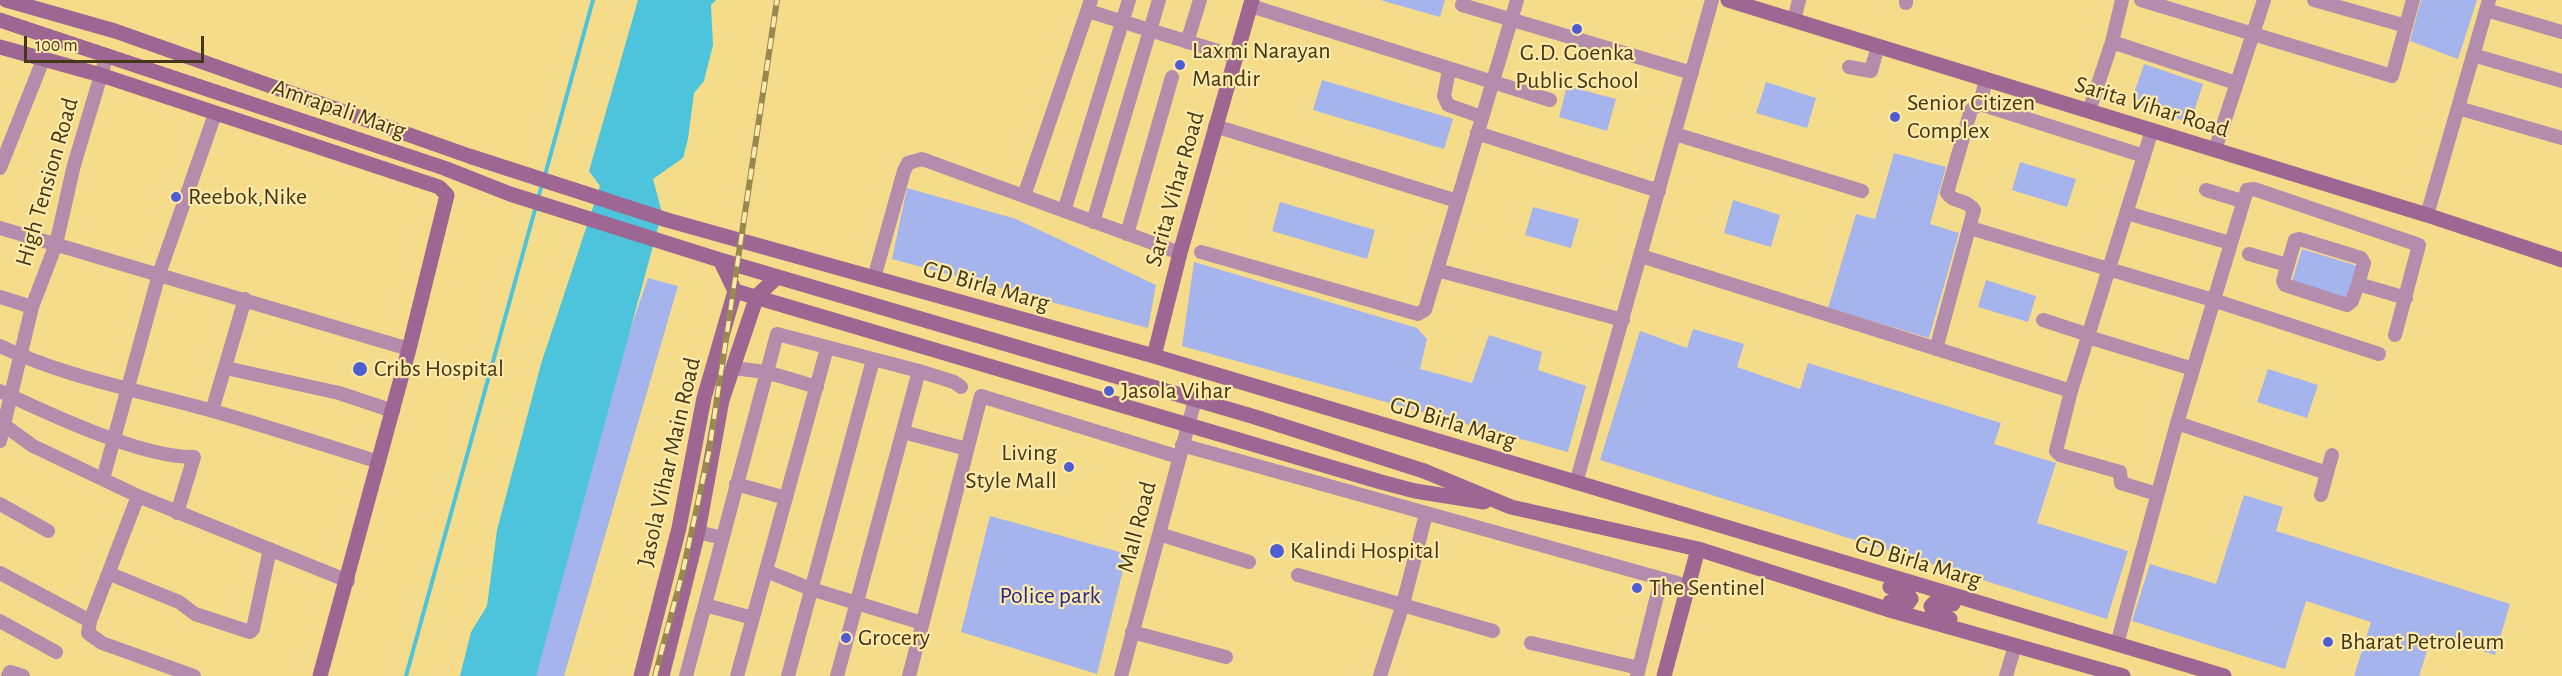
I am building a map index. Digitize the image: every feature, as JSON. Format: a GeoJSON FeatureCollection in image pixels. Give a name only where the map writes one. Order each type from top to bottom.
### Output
{"type":"FeatureCollection","features":[{"type":"Feature","properties":{"kind":"main road","name":"Amrapali Marg"},"geometry":{"type":"LineString","coordinates":[[6,0],[115,31],[516,171],[667,220]]}},
{"type":"Feature","properties":{"kind":"main road","name":"Sarita Vihar Road"},"geometry":{"type":"LineString","coordinates":[[1728,0],[2427,215],[2562,260]]}},
{"type":"Feature","properties":{"kind":"main road","name":"Sarita Vihar Road"},"geometry":{"type":"LineString","coordinates":[[1154,356],[1215,126],[1252,3]]}},
{"type":"Feature","properties":{"kind":"main road","name":"Amrapali Marg"},"geometry":{"type":"LineString","coordinates":[[0,20],[444,168],[510,194],[663,241]]}},
{"type":"Feature","properties":{"kind":"main road"},"geometry":{"type":"LineString","coordinates":[[0,47],[101,75],[439,187],[447,195],[393,411],[320,676]]}},
{"type":"Feature","properties":{"kind":"main road"},"geometry":{"type":"LineString","coordinates":[[79,69],[85,48]]}},
{"type":"Feature","properties":{"kind":"main road"},"geometry":{"type":"LineString","coordinates":[[439,187],[444,168]]}},
{"type":"Feature","properties":{"kind":"main road","name":"GD Birla Marg"},"geometry":{"type":"LineString","coordinates":[[667,220],[1154,356],[2224,676]]}},
{"type":"Feature","properties":{"kind":"main road","name":"GD Birla Marg"},"geometry":{"type":"LineString","coordinates":[[663,241],[1424,471],[1511,507],[1698,549],[2097,672],[2123,676]]}},
{"type":"Feature","properties":{"kind":"main road"},"geometry":{"type":"LineString","coordinates":[[720,260],[735,291],[1415,491],[1511,507]]}},
{"type":"Feature","properties":{"kind":"main road","name":"Jasola Vihar Main Road"},"geometry":{"type":"LineString","coordinates":[[662,676],[698,532],[723,400],[757,296],[777,277]]}},
{"type":"Feature","properties":{"kind":"main road","name":"Jasola Vihar Main Road"},"geometry":{"type":"LineString","coordinates":[[641,676],[679,528],[705,398],[735,291]]}},
{"type":"Feature","properties":{"kind":"main road"},"geometry":{"type":"LineString","coordinates":[[1664,676],[1698,549]]}},
{"type":"Feature","properties":{"kind":"main road"},"geometry":{"type":"LineString","coordinates":[[1834,561],[1856,577],[1907,593],[1911,599],[1907,604],[1903,604],[1858,593],[1844,595]]}},
{"type":"Feature","properties":{"kind":"main road"},"geometry":{"type":"LineString","coordinates":[[1993,639],[1982,630],[1934,614],[1931,606],[1937,600],[1984,611],[2000,610]]}},
{"type":"Feature","properties":{"kind":"street"},"geometry":{"type":"LineString","coordinates":[[1064,211],[1129,0]]}},
{"type":"Feature","properties":{"kind":"street"},"geometry":{"type":"LineString","coordinates":[[1093,222],[1159,0]]}},
{"type":"Feature","properties":{"kind":"street"},"geometry":{"type":"LineString","coordinates":[[1187,42],[1200,0]]}},
{"type":"Feature","properties":{"kind":"street"},"geometry":{"type":"LineString","coordinates":[[1202,252],[1418,314],[1425,310],[1517,0]]}},
{"type":"Feature","properties":{"kind":"street"},"geometry":{"type":"LineString","coordinates":[[1576,483],[1712,0]]}},
{"type":"Feature","properties":{"kind":"street"},"geometry":{"type":"LineString","coordinates":[[1794,20],[1799,0]]}},
{"type":"Feature","properties":{"kind":"street"},"geometry":{"type":"LineString","coordinates":[[2089,111],[2112,42],[2122,0]]}},
{"type":"Feature","properties":{"kind":"street"},"geometry":{"type":"LineString","coordinates":[[2142,0],[2392,76],[2413,0]]}},
{"type":"Feature","properties":{"kind":"street"},"geometry":{"type":"LineString","coordinates":[[2215,150],[2264,0]]}},
{"type":"Feature","properties":{"kind":"street"},"geometry":{"type":"LineString","coordinates":[[2314,0],[2406,26]]}},
{"type":"Feature","properties":{"kind":"street"},"geometry":{"type":"LineString","coordinates":[[1252,3],[1492,84],[1550,100]]}},
{"type":"Feature","properties":{"kind":"street"},"geometry":{"type":"LineString","coordinates":[[1462,5],[1692,74]]}},
{"type":"Feature","properties":{"kind":"street"},"geometry":{"type":"LineString","coordinates":[[2427,215],[2488,5],[2562,32]]}},
{"type":"Feature","properties":{"kind":"street"},"geometry":{"type":"LineString","coordinates":[[1024,196],[1090,6],[1150,31],[1237,57]]}},
{"type":"Feature","properties":{"kind":"street"},"geometry":{"type":"LineString","coordinates":[[2112,42],[2236,82]]}},
{"type":"Feature","properties":{"kind":"street"},"geometry":{"type":"LineString","coordinates":[[1850,67],[1870,71],[1878,46]]}},
{"type":"Feature","properties":{"kind":"street","name":"High Tension Road"},"geometry":{"type":"LineString","coordinates":[[0,441],[4,425],[6,394],[21,356],[32,307],[56,244],[74,165],[107,55]]}},
{"type":"Feature","properties":{"kind":"street"},"geometry":{"type":"LineString","coordinates":[[2473,55],[2562,81]]}},
{"type":"Feature","properties":{"kind":"street"},"geometry":{"type":"LineString","coordinates":[[0,168],[43,60]]}},
{"type":"Feature","properties":{"kind":"street"},"geometry":{"type":"LineString","coordinates":[[1449,70],[1444,96],[1448,105],[1482,117]]}},
{"type":"Feature","properties":{"kind":"street"},"geometry":{"type":"LineString","coordinates":[[1127,234],[1172,77]]}},
{"type":"Feature","properties":{"kind":"street"},"geometry":{"type":"LineString","coordinates":[[1936,349],[1974,210],[1967,203],[1949,197],[1947,188],[1971,110],[1980,104],[1986,79]]}},
{"type":"Feature","properties":{"kind":"street"},"geometry":{"type":"LineString","coordinates":[[1980,104],[2144,156]]}},
{"type":"Feature","properties":{"kind":"street"},"geometry":{"type":"LineString","coordinates":[[2458,108],[2562,138]]}},
{"type":"Feature","properties":{"kind":"street"},"geometry":{"type":"LineString","coordinates":[[103,479],[159,274],[215,114]]}},
{"type":"Feature","properties":{"kind":"street"},"geometry":{"type":"LineString","coordinates":[[1215,126],[1457,201]]}},
{"type":"Feature","properties":{"kind":"street"},"geometry":{"type":"LineString","coordinates":[[2152,130],[2072,390],[2057,447],[2058,453],[2120,472],[2121,483],[2157,494]]}},
{"type":"Feature","properties":{"kind":"street"},"geometry":{"type":"LineString","coordinates":[[1477,133],[1659,191]]}},
{"type":"Feature","properties":{"kind":"street"},"geometry":{"type":"LineString","coordinates":[[1675,134],[1862,191]]}},
{"type":"Feature","properties":{"kind":"street"},"geometry":{"type":"LineString","coordinates":[[874,278],[904,171],[914,159],[922,159],[1180,253]]}},
{"type":"Feature","properties":{"kind":"street"},"geometry":{"type":"LineString","coordinates":[[2117,644],[2177,423],[2247,190],[2254,189],[2417,243],[2420,247],[2395,335]]}},
{"type":"Feature","properties":{"kind":"street"},"geometry":{"type":"LineString","coordinates":[[2206,190],[2242,201]]}},
{"type":"Feature","properties":{"kind":"street"},"geometry":{"type":"LineString","coordinates":[[2127,213],[2230,243]]}},
{"type":"Feature","properties":{"kind":"street"},"geometry":{"type":"LineString","coordinates":[[0,228],[409,349]]}},
{"type":"Feature","properties":{"kind":"street"},"geometry":{"type":"LineString","coordinates":[[1970,228],[2213,300],[2379,354]]}},
{"type":"Feature","properties":{"kind":"street"},"geometry":{"type":"LineString","coordinates":[[2299,239],[2361,258],[2364,263],[2358,284],[2352,301],[2344,304],[2285,285],[2283,281],[2295,240],[2299,239]]}},
{"type":"Feature","properties":{"kind":"street"},"geometry":{"type":"LineString","coordinates":[[2249,254],[2287,265]]}},
{"type":"Feature","properties":{"kind":"street"},"geometry":{"type":"LineString","coordinates":[[1641,256],[2072,390]]}},
{"type":"Feature","properties":{"kind":"street"},"geometry":{"type":"LineString","coordinates":[[1437,270],[1623,320]]}},
{"type":"Feature","properties":{"kind":"street"},"geometry":{"type":"LineString","coordinates":[[2358,284],[2406,298]]}},
{"type":"Feature","properties":{"kind":"street"},"geometry":{"type":"LineString","coordinates":[[0,297],[32,307]]}},
{"type":"Feature","properties":{"kind":"street"},"geometry":{"type":"LineString","coordinates":[[212,411],[245,299]]}},
{"type":"Feature","properties":{"kind":"street"},"geometry":{"type":"LineString","coordinates":[[2043,320],[2193,369]]}},
{"type":"Feature","properties":{"kind":"street"},"geometry":{"type":"LineString","coordinates":[[686,676],[777,334],[919,371],[954,382],[961,387]]}},
{"type":"Feature","properties":{"kind":"street"},"geometry":{"type":"LineString","coordinates":[[0,346],[21,356],[129,390],[212,411],[379,462]]}},
{"type":"Feature","properties":{"kind":"street"},"geometry":{"type":"LineString","coordinates":[[737,676],[827,348]]}},
{"type":"Feature","properties":{"kind":"street"},"geometry":{"type":"LineString","coordinates":[[788,676],[873,360]]}},
{"type":"Feature","properties":{"kind":"street"},"geometry":{"type":"LineString","coordinates":[[226,368],[339,393],[393,411]]}},
{"type":"Feature","properties":{"kind":"street"},"geometry":{"type":"LineString","coordinates":[[734,368],[766,372],[817,387]]}},
{"type":"Feature","properties":{"kind":"street"},"geometry":{"type":"LineString","coordinates":[[837,676],[919,371]]}},
{"type":"Feature","properties":{"kind":"street"},"geometry":{"type":"LineString","coordinates":[[6,394],[114,439],[162,454],[194,457],[177,513]]}},
{"type":"Feature","properties":{"kind":"street"},"geometry":{"type":"LineString","coordinates":[[909,676],[981,396],[1688,586]]}},
{"type":"Feature","properties":{"kind":"street","name":"Mall Road"},"geometry":{"type":"LineString","coordinates":[[1121,676],[1195,400]]}},
{"type":"Feature","properties":{"kind":"street"},"geometry":{"type":"LineString","coordinates":[[2177,423],[2327,473]]}},
{"type":"Feature","properties":{"kind":"street"},"geometry":{"type":"LineString","coordinates":[[4,425],[33,446],[138,496],[348,581]]}},
{"type":"Feature","properties":{"kind":"street"},"geometry":{"type":"LineString","coordinates":[[903,432],[967,449]]}},
{"type":"Feature","properties":{"kind":"street"},"geometry":{"type":"LineString","coordinates":[[2321,495],[2332,454]]}},
{"type":"Feature","properties":{"kind":"street"},"geometry":{"type":"LineString","coordinates":[[736,484],[786,498]]}},
{"type":"Feature","properties":{"kind":"street"},"geometry":{"type":"LineString","coordinates":[[138,496],[110,574],[90,621],[88,633],[92,639],[194,676]]}},
{"type":"Feature","properties":{"kind":"street"},"geometry":{"type":"LineString","coordinates":[[0,504],[48,531]]}},
{"type":"Feature","properties":{"kind":"street"},"geometry":{"type":"LineString","coordinates":[[1380,676],[1403,604],[1426,514]]}},
{"type":"Feature","properties":{"kind":"street"},"geometry":{"type":"LineString","coordinates":[[698,532],[722,538]]}},
{"type":"Feature","properties":{"kind":"street"},"geometry":{"type":"LineString","coordinates":[[1159,534],[1249,562]]}},
{"type":"Feature","properties":{"kind":"street"},"geometry":{"type":"LineString","coordinates":[[110,574],[179,602],[195,614],[250,632],[262,593],[270,549]]}},
{"type":"Feature","properties":{"kind":"street"},"geometry":{"type":"LineString","coordinates":[[766,571],[812,590],[922,623]]}},
{"type":"Feature","properties":{"kind":"street"},"geometry":{"type":"LineString","coordinates":[[0,573],[90,621]]}},
{"type":"Feature","properties":{"kind":"street"},"geometry":{"type":"LineString","coordinates":[[1299,575],[1492,631]]}},
{"type":"Feature","properties":{"kind":"street"},"geometry":{"type":"LineString","coordinates":[[1532,643],[1638,672],[1661,580]]}},
{"type":"Feature","properties":{"kind":"street"},"geometry":{"type":"LineString","coordinates":[[705,605],[753,618]]}},
{"type":"Feature","properties":{"kind":"street"},"geometry":{"type":"LineString","coordinates":[[0,621],[56,652]]}},
{"type":"Feature","properties":{"kind":"street"},"geometry":{"type":"LineString","coordinates":[[1132,632],[1226,657]]}},
{"type":"Feature","properties":{"kind":"street"},"geometry":{"type":"LineString","coordinates":[[2006,676],[2015,646]]}},
{"type":"Feature","properties":{"kind":"street"},"geometry":{"type":"LineString","coordinates":[[8,676],[10,672],[23,676]]}},
{"type":"Feature","properties":{"kind":"green space"},"geometry":{"type":"Polygon","coordinates":[[[1380,0],[1445,0],[1440,17],[1380,0]]]}},
{"type":"Feature","properties":{"kind":"green space"},"geometry":{"type":"Polygon","coordinates":[[[2421,0],[2477,0],[2458,59],[2410,41],[2421,0]]]}},
{"type":"Feature","properties":{"kind":"green space"},"geometry":{"type":"Polygon","coordinates":[[[2144,64],[2203,84],[2190,123],[2131,102],[2144,64]]]}},
{"type":"Feature","properties":{"kind":"green space"},"geometry":{"type":"Polygon","coordinates":[[[1322,80],[1453,119],[1444,149],[1313,110],[1322,80]]]}},
{"type":"Feature","properties":{"kind":"green space"},"geometry":{"type":"Polygon","coordinates":[[[1766,82],[1816,98],[1807,128],[1756,113],[1766,82]]]}},
{"type":"Feature","properties":{"kind":"green space"},"geometry":{"type":"Polygon","coordinates":[[[1567,86],[1616,99],[1607,131],[1559,117],[1567,86]]]}},
{"type":"Feature","properties":{"kind":"green space"},"geometry":{"type":"Polygon","coordinates":[[[1894,153],[1946,167],[1930,224],[1959,233],[1929,338],[1828,308],[1856,214],[1875,219],[1894,153]]]}},
{"type":"Feature","properties":{"kind":"green space"},"geometry":{"type":"Polygon","coordinates":[[[2020,162],[2076,179],[2067,207],[2012,190],[2020,162]]]}},
{"type":"Feature","properties":{"kind":"green space"},"geometry":{"type":"Polygon","coordinates":[[[907,188],[1016,219],[1156,285],[1148,328],[892,259],[907,188]]]}},
{"type":"Feature","properties":{"kind":"green space"},"geometry":{"type":"Polygon","coordinates":[[[1733,200],[1780,215],[1771,247],[1724,233],[1733,200]]]}},
{"type":"Feature","properties":{"kind":"green space"},"geometry":{"type":"Polygon","coordinates":[[[1280,202],[1375,230],[1367,259],[1272,231],[1280,202]]]}},
{"type":"Feature","properties":{"kind":"green space"},"geometry":{"type":"Polygon","coordinates":[[[1533,207],[1579,219],[1571,248],[1525,235],[1533,207]]]}},
{"type":"Feature","properties":{"kind":"green space"},"geometry":{"type":"Polygon","coordinates":[[[2302,249],[2358,266],[2348,298],[2292,281],[2302,249]]]}},
{"type":"Feature","properties":{"kind":"green space"},"geometry":{"type":"Polygon","coordinates":[[[1194,262],[1417,328],[1427,339],[1420,369],[1472,383],[1489,335],[1542,352],[1538,370],[1586,386],[1568,452],[1182,346],[1194,262]]]}},
{"type":"Feature","properties":{"kind":"green space"},"geometry":{"type":"Polygon","coordinates":[[[648,278],[678,286],[564,676],[518,676],[532,614],[648,278]]]}},
{"type":"Feature","properties":{"kind":"green space"},"geometry":{"type":"Polygon","coordinates":[[[1986,280],[2036,296],[2028,322],[1978,307],[1986,280]]]}},
{"type":"Feature","properties":{"kind":"green space"},"geometry":{"type":"Polygon","coordinates":[[[1693,329],[1744,344],[1737,367],[1800,389],[1808,363],[2001,423],[1994,444],[2056,463],[2037,523],[2128,551],[2107,619],[1600,460],[1640,331],[1687,348],[1693,329]]]}},
{"type":"Feature","properties":{"kind":"green space"},"geometry":{"type":"Polygon","coordinates":[[[2268,369],[2318,385],[2307,418],[2257,402],[2268,369]]]}},
{"type":"Feature","properties":{"kind":"green space"},"geometry":{"type":"Polygon","coordinates":[[[2244,495],[2283,507],[2276,531],[2510,604],[2495,655],[2432,635],[2419,676],[2354,676],[2371,622],[2306,601],[2285,669],[2132,621],[2150,564],[2216,584],[2244,495]]]}},
{"type":"Feature","properties":{"kind":"green space","name":"Police park"},"geometry":{"type":"Polygon","coordinates":[[[990,516],[1127,554],[1097,674],[961,632],[990,516]]]}},
{"type":"Feature","properties":{"kind":"shaded area"},"geometry":{"type":"Polygon","coordinates":[[[638,0],[716,0],[711,5],[713,45],[704,81],[694,93],[683,158],[653,179],[662,213],[536,676],[460,676],[471,632],[487,606],[497,530],[541,364],[600,186],[589,171],[638,0]]]}},
{"type":"Feature","properties":{"kind":"waterway"},"geometry":{"type":"LineString","coordinates":[[545,175],[593,0]]}},
{"type":"Feature","properties":{"kind":"waterway"},"geometry":{"type":"LineString","coordinates":[[538,198],[543,182]]}},
{"type":"Feature","properties":{"kind":"waterway"},"geometry":{"type":"LineString","coordinates":[[406,676],[536,206]]}},
{"type":"Feature","properties":{"kind":"railway"},"geometry":{"type":"LineString","coordinates":[[655,676],[683,571],[709,452],[777,0]]}},
{"type":"Feature","properties":{"kind":"place","name":"G.D. Goenka Public School"},"geometry":{"type":"Point","coordinates":[1577,29]}},
{"type":"Feature","properties":{"kind":"place","name":"Laxmi Narayan Mandir"},"geometry":{"type":"Point","coordinates":[1180,65]}},
{"type":"Feature","properties":{"kind":"place","name":"Senior Citizen Complex"},"geometry":{"type":"Point","coordinates":[1895,117]}},
{"type":"Feature","properties":{"kind":"place","name":"Reebok,Nike"},"geometry":{"type":"Point","coordinates":[176,197]}},
{"type":"Feature","properties":{"kind":"place","name":"Cribs Hospital"},"geometry":{"type":"Point","coordinates":[360,369]}},
{"type":"Feature","properties":{"kind":"place","name":"Jasola Vihar"},"geometry":{"type":"Point","coordinates":[1109,391]}},
{"type":"Feature","properties":{"kind":"place","name":"Living Style Mall"},"geometry":{"type":"Point","coordinates":[1069,467]}},
{"type":"Feature","properties":{"kind":"place","name":"Kalindi Hospital"},"geometry":{"type":"Point","coordinates":[1277,551]}},
{"type":"Feature","properties":{"kind":"place","name":"The Sentinel"},"geometry":{"type":"Point","coordinates":[1637,588]}},
{"type":"Feature","properties":{"kind":"place","name":"Grocery"},"geometry":{"type":"Point","coordinates":[846,638]}},
{"type":"Feature","properties":{"kind":"place","name":"Bharat Petroleum"},"geometry":{"type":"Point","coordinates":[2328,642]}}]}
